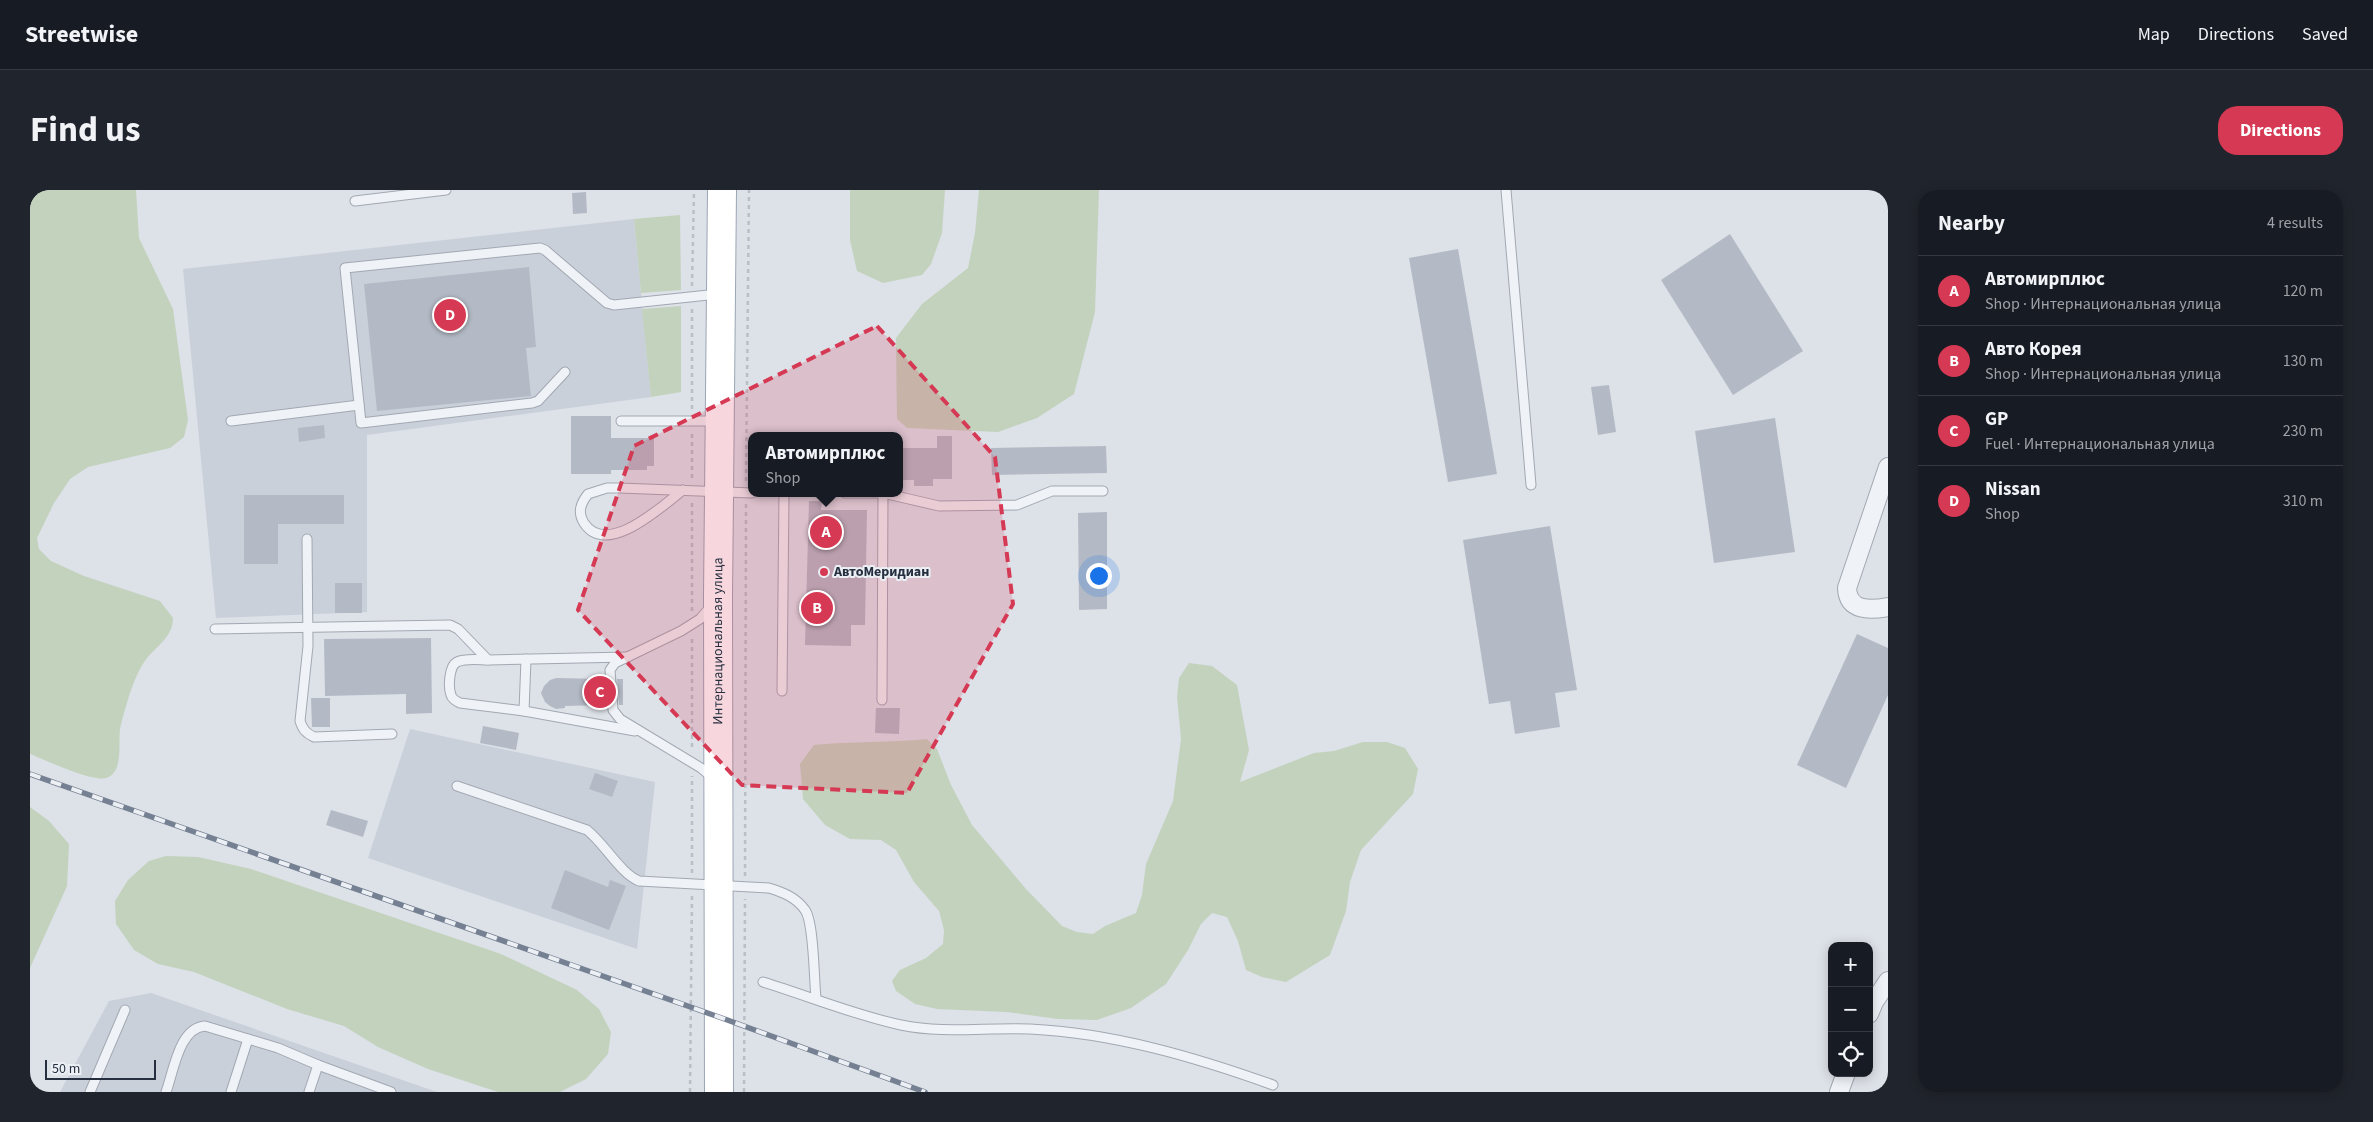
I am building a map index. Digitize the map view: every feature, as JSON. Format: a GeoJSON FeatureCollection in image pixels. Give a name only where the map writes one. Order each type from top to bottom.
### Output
{"type":"FeatureCollection","features":[{"type":"Feature","properties":{"kind":"main road","name":"Интернациональная улица"},"geometry":{"type":"LineString","coordinates":[[719,1092],[732,886],[720,784],[718,597],[722,190]]}},
{"type":"Feature","properties":{"kind":"street"},"geometry":{"type":"LineString","coordinates":[[1888,467],[1847,588],[1850,600],[1856,606],[1870,610],[1888,607]]}},
{"type":"Feature","properties":{"kind":"street"},"geometry":{"type":"LineString","coordinates":[[1873,1004],[1888,981]]}},
{"type":"Feature","properties":{"kind":"street"},"geometry":{"type":"LineString","coordinates":[[1839,1092],[1845,1077]]}},
{"type":"Feature","properties":{"kind":"lane"},"geometry":{"type":"LineString","coordinates":[[355,201],[446,190]]}},
{"type":"Feature","properties":{"kind":"lane"},"geometry":{"type":"LineString","coordinates":[[1506,190],[1531,486]]}},
{"type":"Feature","properties":{"kind":"lane"},"geometry":{"type":"LineString","coordinates":[[565,372],[538,401],[532,403],[361,423],[345,268],[540,248],[546,250],[607,302],[614,305],[721,294]]}},
{"type":"Feature","properties":{"kind":"lane"},"geometry":{"type":"LineString","coordinates":[[231,421],[359,405]]}},
{"type":"Feature","properties":{"kind":"lane"},"geometry":{"type":"LineString","coordinates":[[621,421],[720,421]]}},
{"type":"Feature","properties":{"kind":"lane"},"geometry":{"type":"LineString","coordinates":[[688,491],[622,533],[599,533],[591,530],[581,517],[580,507],[588,494],[607,488],[748,493]]}},
{"type":"Feature","properties":{"kind":"lane"},"geometry":{"type":"LineString","coordinates":[[900,497],[939,506],[1017,506],[1052,491],[1103,492]]}},
{"type":"Feature","properties":{"kind":"lane"},"geometry":{"type":"LineString","coordinates":[[782,692],[784,497]]}},
{"type":"Feature","properties":{"kind":"lane"},"geometry":{"type":"LineString","coordinates":[[882,700],[883,497]]}},
{"type":"Feature","properties":{"kind":"lane"},"geometry":{"type":"LineString","coordinates":[[306,539],[309,626],[300,721],[306,733],[314,737],[392,734]]}},
{"type":"Feature","properties":{"kind":"lane"},"geometry":{"type":"LineString","coordinates":[[718,597],[692,625],[615,663],[610,670],[613,710],[620,719],[692,762],[720,784]]}},
{"type":"Feature","properties":{"kind":"lane"},"geometry":{"type":"LineString","coordinates":[[215,629],[450,625],[458,629],[488,660]]}},
{"type":"Feature","properties":{"kind":"lane"},"geometry":{"type":"LineString","coordinates":[[628,657],[462,660],[454,663],[451,667],[451,694],[454,700],[460,703],[524,711],[641,732]]}},
{"type":"Feature","properties":{"kind":"lane"},"geometry":{"type":"LineString","coordinates":[[524,711],[526,659]]}},
{"type":"Feature","properties":{"kind":"lane"},"geometry":{"type":"LineString","coordinates":[[457,786],[587,830],[636,880],[732,886],[779,891],[788,895],[806,911],[810,923],[816,998]]}},
{"type":"Feature","properties":{"kind":"lane"},"geometry":{"type":"LineString","coordinates":[[763,982],[863,1015],[901,1025],[970,1031],[1029,1029],[1110,1039],[1211,1062],[1273,1085]]}},
{"type":"Feature","properties":{"kind":"lane"},"geometry":{"type":"LineString","coordinates":[[90,1092],[125,1010]]}},
{"type":"Feature","properties":{"kind":"lane"},"geometry":{"type":"LineString","coordinates":[[166,1092],[189,1032],[196,1027],[205,1026],[278,1048],[391,1092]]}},
{"type":"Feature","properties":{"kind":"lane"},"geometry":{"type":"LineString","coordinates":[[231,1092],[248,1039]]}},
{"type":"Feature","properties":{"kind":"lane"},"geometry":{"type":"LineString","coordinates":[[309,1092],[318,1065]]}},
{"type":"Feature","properties":{"kind":"path"},"geometry":{"type":"LineString","coordinates":[[690,1092],[692,625],[688,491],[692,421],[694,190]]}},
{"type":"Feature","properties":{"kind":"path"},"geometry":{"type":"LineString","coordinates":[[748,190],[749,432]]}},
{"type":"Feature","properties":{"kind":"path"},"geometry":{"type":"LineString","coordinates":[[744,1092],[732,886],[749,497]]}},
{"type":"Feature","properties":{"kind":"highlighted area"},"geometry":{"type":"Polygon","coordinates":[[[877,326],[995,457],[1013,604],[907,793],[742,785],[578,610],[634,446],[877,326]]]}},
{"type":"Feature","properties":{"kind":"shaded area"},"geometry":{"type":"Polygon","coordinates":[[[634,219],[651,397],[367,435],[367,612],[216,618],[183,269],[634,219]]]}},
{"type":"Feature","properties":{"kind":"shaded area"},"geometry":{"type":"Polygon","coordinates":[[[410,729],[655,782],[637,949],[368,858],[410,729]]]}},
{"type":"Feature","properties":{"kind":"shaded area"},"geometry":{"type":"Polygon","coordinates":[[[151,993],[437,1092],[60,1092],[109,1001],[151,993]]]}},
{"type":"Feature","properties":{"kind":"green space"},"geometry":{"type":"Polygon","coordinates":[[[30,190],[136,190],[139,238],[173,309],[188,420],[184,437],[170,448],[88,467],[70,479],[54,503],[37,538],[39,549],[51,561],[84,576],[160,601],[173,618],[168,635],[144,662],[134,681],[120,729],[118,764],[112,775],[106,778],[80,774],[30,754],[30,190]]]}},
{"type":"Feature","properties":{"kind":"green space"},"geometry":{"type":"Polygon","coordinates":[[[850,190],[945,190],[942,233],[931,264],[922,275],[883,283],[857,271],[850,240],[850,190]]]}},
{"type":"Feature","properties":{"kind":"green space"},"geometry":{"type":"Polygon","coordinates":[[[979,190],[1099,190],[1095,312],[1074,394],[1037,418],[998,432],[907,428],[897,419],[896,338],[922,304],[968,268],[975,233],[979,190]]]}},
{"type":"Feature","properties":{"kind":"green space"},"geometry":{"type":"Polygon","coordinates":[[[680,215],[681,290],[641,293],[634,219],[680,215]]]}},
{"type":"Feature","properties":{"kind":"green space"},"geometry":{"type":"Polygon","coordinates":[[[681,306],[681,392],[651,397],[642,309],[681,306]]]}},
{"type":"Feature","properties":{"kind":"green space"},"geometry":{"type":"Polygon","coordinates":[[[1189,663],[1212,666],[1237,685],[1249,750],[1240,782],[1314,753],[1334,751],[1363,742],[1387,742],[1405,748],[1418,769],[1413,794],[1361,850],[1350,882],[1346,911],[1330,955],[1286,982],[1262,977],[1246,970],[1238,941],[1227,917],[1212,913],[1201,924],[1188,950],[1166,984],[1131,1008],[1097,1020],[1058,1019],[1006,1012],[937,1009],[915,1004],[896,991],[892,981],[900,970],[926,958],[943,944],[944,930],[939,911],[914,882],[896,850],[881,840],[850,839],[825,825],[803,799],[800,764],[814,745],[927,739],[937,749],[951,785],[972,825],[1026,889],[1062,926],[1077,932],[1093,934],[1105,926],[1136,913],[1142,895],[1146,864],[1173,801],[1181,739],[1177,697],[1179,678],[1189,663]]]}},
{"type":"Feature","properties":{"kind":"green space"},"geometry":{"type":"Polygon","coordinates":[[[30,807],[49,821],[69,844],[67,886],[30,968],[30,807]]]}},
{"type":"Feature","properties":{"kind":"green space"},"geometry":{"type":"Polygon","coordinates":[[[166,856],[198,857],[251,869],[501,954],[577,990],[599,1009],[611,1032],[608,1054],[586,1079],[560,1092],[498,1092],[428,1069],[378,1047],[344,1026],[287,1009],[194,972],[158,964],[134,950],[116,924],[115,901],[128,880],[149,861],[166,856]]]}},
{"type":"Feature","properties":{"kind":"building"},"geometry":{"type":"Polygon","coordinates":[[[586,192],[587,213],[573,214],[572,193],[586,192]]]}},
{"type":"Feature","properties":{"kind":"building"},"geometry":{"type":"Polygon","coordinates":[[[1730,234],[1803,351],[1733,395],[1661,280],[1730,234]]]}},
{"type":"Feature","properties":{"kind":"building"},"geometry":{"type":"Polygon","coordinates":[[[1458,249],[1497,474],[1448,482],[1409,258],[1458,249]]]}},
{"type":"Feature","properties":{"kind":"building"},"geometry":{"type":"Polygon","coordinates":[[[529,267],[536,347],[526,348],[531,396],[377,411],[364,284],[529,267]]]}},
{"type":"Feature","properties":{"kind":"building"},"geometry":{"type":"Polygon","coordinates":[[[1609,385],[1616,432],[1598,435],[1591,387],[1609,385]]]}},
{"type":"Feature","properties":{"kind":"building"},"geometry":{"type":"Polygon","coordinates":[[[571,416],[611,416],[611,438],[654,438],[654,466],[647,466],[647,470],[611,470],[611,474],[571,474],[571,416]]]}},
{"type":"Feature","properties":{"kind":"building"},"geometry":{"type":"Polygon","coordinates":[[[1775,418],[1795,552],[1714,563],[1695,431],[1775,418]]]}},
{"type":"Feature","properties":{"kind":"building"},"geometry":{"type":"Polygon","coordinates":[[[324,425],[325,438],[299,442],[298,428],[324,425]]]}},
{"type":"Feature","properties":{"kind":"building"},"geometry":{"type":"Polygon","coordinates":[[[937,436],[952,436],[952,479],[933,479],[933,486],[914,486],[914,480],[903,480],[903,448],[937,448],[937,436]]]}},
{"type":"Feature","properties":{"kind":"building"},"geometry":{"type":"Polygon","coordinates":[[[1106,446],[1107,473],[992,475],[991,448],[1106,446]]]}},
{"type":"Feature","properties":{"kind":"building"},"geometry":{"type":"Polygon","coordinates":[[[244,495],[344,495],[344,524],[278,524],[278,564],[244,564],[244,495]]]}},
{"type":"Feature","properties":{"kind":"building"},"geometry":{"type":"Polygon","coordinates":[[[809,501],[822,501],[821,510],[867,510],[865,625],[851,625],[851,646],[805,645],[809,501]]]}},
{"type":"Feature","properties":{"kind":"building"},"geometry":{"type":"Polygon","coordinates":[[[1107,512],[1107,609],[1079,610],[1078,513],[1107,512]]]}},
{"type":"Feature","properties":{"kind":"building"},"geometry":{"type":"Polygon","coordinates":[[[1550,526],[1577,690],[1555,693],[1560,727],[1515,734],[1510,701],[1489,704],[1463,540],[1550,526]]]}},
{"type":"Feature","properties":{"kind":"building"},"geometry":{"type":"Polygon","coordinates":[[[335,583],[362,583],[362,613],[335,613],[335,583]]]}},
{"type":"Feature","properties":{"kind":"building"},"geometry":{"type":"Polygon","coordinates":[[[1857,634],[1888,648],[1888,695],[1846,788],[1797,765],[1857,634]]]}},
{"type":"Feature","properties":{"kind":"building"},"geometry":{"type":"Polygon","coordinates":[[[431,638],[432,713],[406,714],[406,694],[325,696],[324,639],[431,638]]]}},
{"type":"Feature","properties":{"kind":"building"},"geometry":{"type":"Polygon","coordinates":[[[556,678],[604,679],[606,705],[565,706],[565,708],[556,709],[550,706],[545,702],[541,693],[544,686],[550,680],[556,678]]]}},
{"type":"Feature","properties":{"kind":"building"},"geometry":{"type":"Polygon","coordinates":[[[617,679],[623,679],[623,705],[619,705],[617,679]]]}},
{"type":"Feature","properties":{"kind":"building"},"geometry":{"type":"Polygon","coordinates":[[[311,698],[330,698],[330,727],[312,727],[311,698]]]}},
{"type":"Feature","properties":{"kind":"building"},"geometry":{"type":"Polygon","coordinates":[[[876,708],[900,708],[899,734],[875,733],[876,708]]]}},
{"type":"Feature","properties":{"kind":"building"},"geometry":{"type":"Polygon","coordinates":[[[483,726],[519,733],[516,750],[480,743],[483,726]]]}},
{"type":"Feature","properties":{"kind":"building"},"geometry":{"type":"Polygon","coordinates":[[[595,773],[618,781],[612,797],[589,789],[595,773]]]}},
{"type":"Feature","properties":{"kind":"building"},"geometry":{"type":"Polygon","coordinates":[[[331,810],[368,821],[363,837],[326,825],[331,810]]]}},
{"type":"Feature","properties":{"kind":"building"},"geometry":{"type":"Polygon","coordinates":[[[565,870],[608,887],[610,880],[626,886],[609,930],[551,908],[565,870]]]}},
{"type":"Feature","properties":{"kind":"railway"},"geometry":{"type":"LineString","coordinates":[[30,774],[719,1017],[925,1092]]}},
{"type":"Feature","properties":{"kind":"place","name":"Nissan"},"geometry":{"type":"Point","coordinates":[450,315]}},
{"type":"Feature","properties":{"kind":"place","name":"Автомирплюс"},"geometry":{"type":"Point","coordinates":[826,532]}},
{"type":"Feature","properties":{"kind":"place","name":"АвтоМеридиан"},"geometry":{"type":"Point","coordinates":[824,572]}},
{"type":"Feature","properties":{"kind":"place","name":"Авто Корея"},"geometry":{"type":"Point","coordinates":[817,608]}},
{"type":"Feature","properties":{"kind":"place","name":"GP"},"geometry":{"type":"Point","coordinates":[600,692]}}]}
